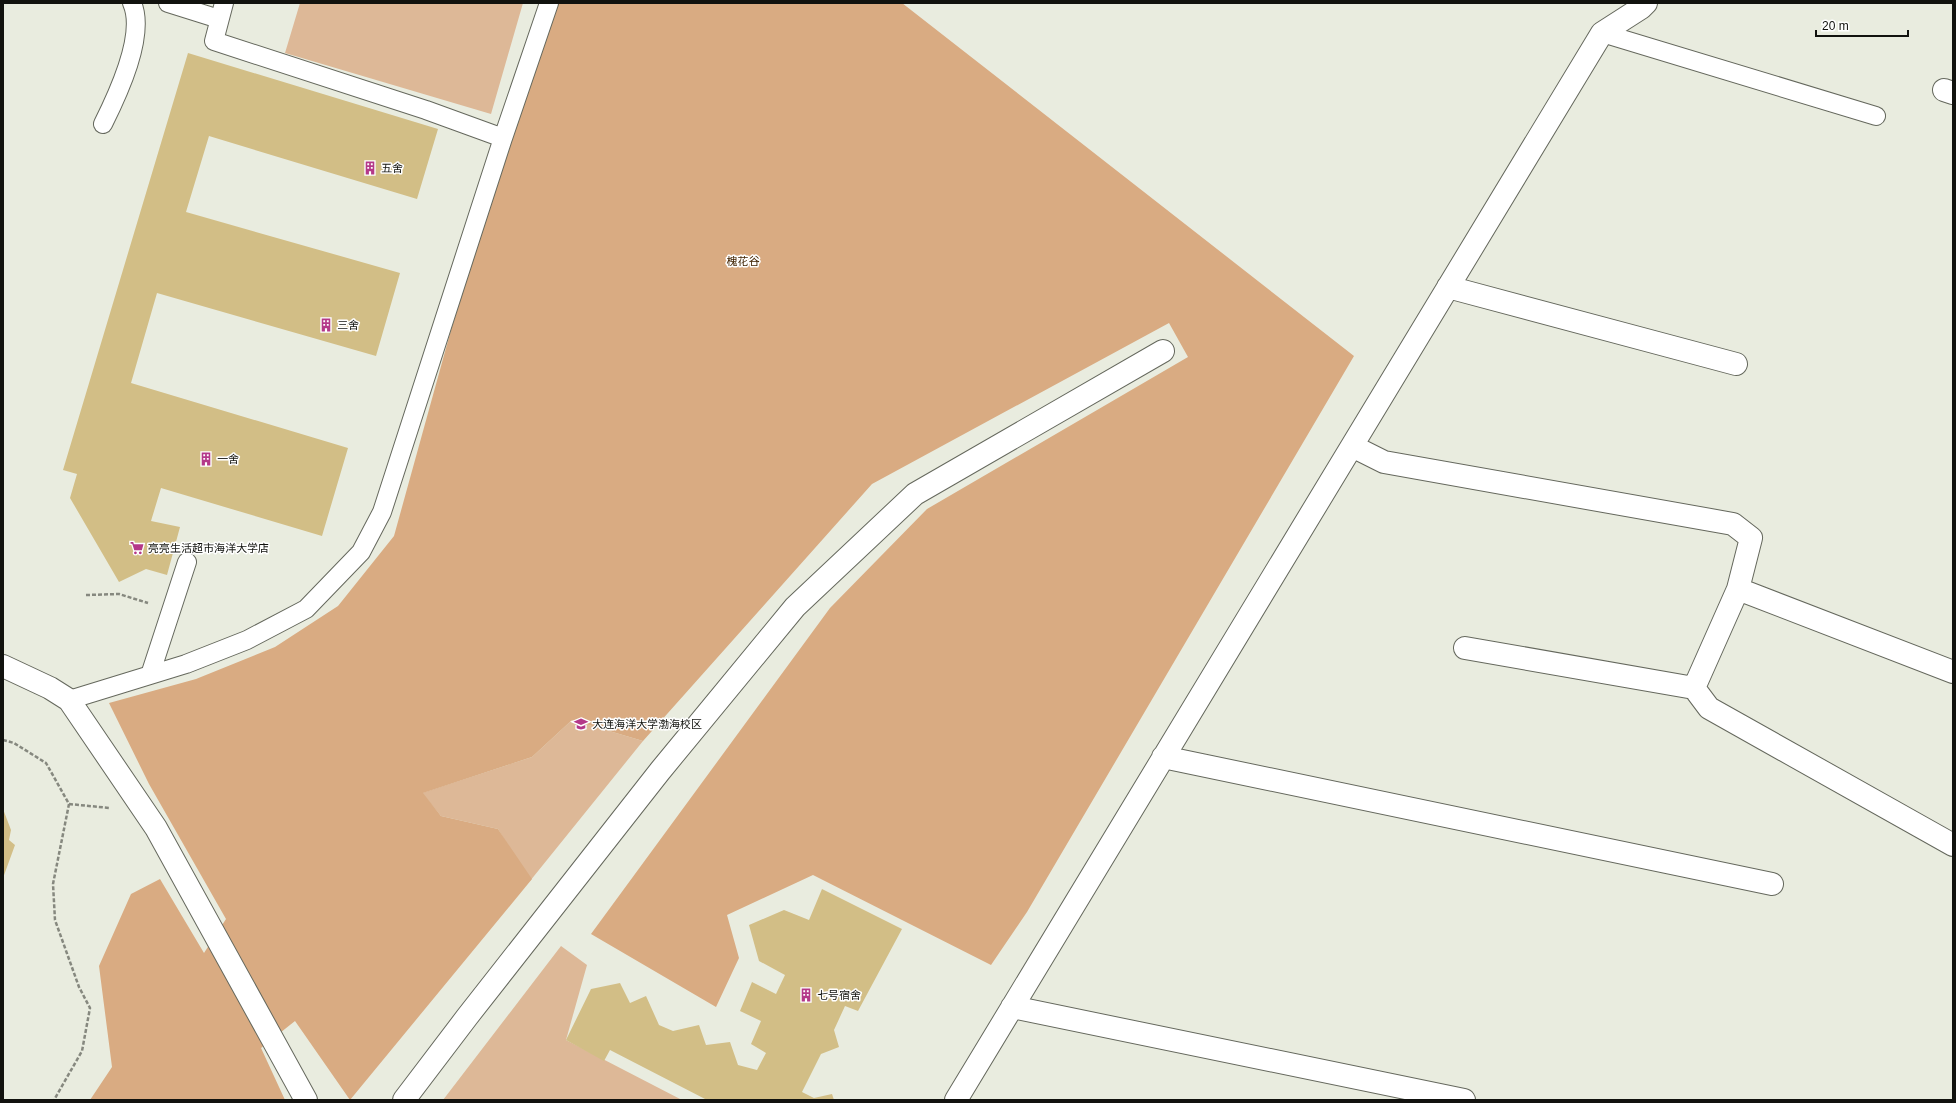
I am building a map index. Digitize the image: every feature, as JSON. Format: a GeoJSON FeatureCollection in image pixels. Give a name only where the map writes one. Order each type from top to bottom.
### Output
{"type":"FeatureCollection","features":[{"type":"Feature","properties":{"kind":"street"},"geometry":{"type":"LineString","coordinates":[[956,1100],[1602,33],[1641,8],[1646,3]]}},
{"type":"Feature","properties":{"kind":"street"},"geometry":{"type":"LineString","coordinates":[[1448,287],[1736,364]]}},
{"type":"Feature","properties":{"kind":"street"},"geometry":{"type":"LineString","coordinates":[[404,1100],[467,1017],[660,771],[795,607],[915,494],[1163,351]]}},
{"type":"Feature","properties":{"kind":"street"},"geometry":{"type":"LineString","coordinates":[[1352,446],[1384,462],[1733,524],[1751,538],[1738,589],[1694,688]]}},
{"type":"Feature","properties":{"kind":"street"},"geometry":{"type":"LineString","coordinates":[[1738,589],[1953,672]]}},
{"type":"Feature","properties":{"kind":"street"},"geometry":{"type":"LineString","coordinates":[[1465,648],[1694,688],[1709,708],[1953,845]]}},
{"type":"Feature","properties":{"kind":"street"},"geometry":{"type":"LineString","coordinates":[[3,666],[50,688],[69,700],[156,828],[306,1100]]}},
{"type":"Feature","properties":{"kind":"street"},"geometry":{"type":"LineString","coordinates":[[1163,758],[1772,884]]}},
{"type":"Feature","properties":{"kind":"street"},"geometry":{"type":"LineString","coordinates":[[1012,1007],[1464,1100]]}},
{"type":"Feature","properties":{"kind":"lane"},"geometry":{"type":"LineString","coordinates":[[103,124],[127,68],[135,34],[135,10],[132,3]]}},
{"type":"Feature","properties":{"kind":"lane"},"geometry":{"type":"LineString","coordinates":[[168,3],[222,11],[214,41],[426,110],[503,138]]}},
{"type":"Feature","properties":{"kind":"lane"},"geometry":{"type":"LineString","coordinates":[[69,700],[186,664],[247,640],[306,609],[361,552],[382,512],[503,138],[549,3]]}},
{"type":"Feature","properties":{"kind":"lane"},"geometry":{"type":"LineString","coordinates":[[1602,33],[1876,116]]}},
{"type":"Feature","properties":{"kind":"lane"},"geometry":{"type":"LineString","coordinates":[[150,675],[187,562]]}},
{"type":"Feature","properties":{"kind":"path"},"geometry":{"type":"LineString","coordinates":[[86,595],[119,594],[171,610]]}},
{"type":"Feature","properties":{"kind":"path"},"geometry":{"type":"LineString","coordinates":[[3,740],[14,743],[46,763],[69,804],[53,884],[55,920],[79,987],[90,1008],[82,1051],[54,1100]]}},
{"type":"Feature","properties":{"kind":"path"},"geometry":{"type":"LineString","coordinates":[[69,804],[144,812]]}},
{"type":"Feature","properties":{"kind":"shaded area"},"geometry":{"type":"Polygon","coordinates":[[[300,3],[523,3],[491,114],[285,53],[300,3]]]}},
{"type":"Feature","properties":{"kind":"shaded area"},"geometry":{"type":"Polygon","coordinates":[[[572,720],[643,741],[530,881],[498,829],[441,816],[422,793],[532,757],[572,720]]]}},
{"type":"Feature","properties":{"kind":"shaded area"},"geometry":{"type":"Polygon","coordinates":[[[561,946],[587,965],[566,1040],[682,1100],[443,1100],[561,946]]]}},
{"type":"Feature","properties":{"kind":"green space","name":"槐花谷"},"geometry":{"type":"Polygon","coordinates":[[[557,3],[902,3],[1354,356],[1027,912],[991,965],[813,875],[727,915],[739,958],[716,1007],[591,934],[830,608],[927,509],[1188,357],[1169,323],[872,484],[643,741],[572,720],[532,757],[423,793],[441,816],[498,829],[532,879],[350,1100],[295,1021],[261,1048],[285,1100],[90,1100],[112,1067],[99,966],[131,894],[160,879],[204,953],[226,919],[149,784],[109,703],[196,679],[275,647],[338,606],[394,536],[451,330],[520,110],[557,3]]]}},
{"type":"Feature","properties":{"kind":"building"},"geometry":{"type":"Polygon","coordinates":[[[188,53],[438,129],[417,199],[209,136],[186,212],[400,273],[376,356],[157,293],[131,383],[348,448],[322,536],[161,488],[151,521],[180,527],[167,575],[146,569],[119,582],[70,498],[77,474],[63,470],[188,53]]]}},
{"type":"Feature","properties":{"kind":"building"},"geometry":{"type":"Polygon","coordinates":[[[3,809],[11,830],[9,840],[15,845],[3,878],[3,809]]]}},
{"type":"Feature","properties":{"kind":"building","name":"七号宿舍"},"geometry":{"type":"Polygon","coordinates":[[[822,889],[902,929],[858,1011],[845,1006],[834,1030],[839,1047],[821,1054],[802,1092],[814,1098],[832,1094],[834,1100],[707,1100],[610,1050],[604,1061],[566,1040],[591,989],[620,983],[630,1003],[646,996],[659,1025],[673,1031],[699,1025],[706,1045],[730,1042],[738,1065],[757,1070],[766,1053],[751,1044],[761,1021],[740,1011],[752,982],[776,994],[785,975],[759,961],[749,925],[784,910],[809,920],[822,889]]]}},
{"type":"Feature","properties":{"kind":"place","name":"五舍"},"geometry":{"type":"Point","coordinates":[370,168]}},
{"type":"Feature","properties":{"kind":"place","name":"三舍"},"geometry":{"type":"Point","coordinates":[326,325]}},
{"type":"Feature","properties":{"kind":"place","name":"一舍"},"geometry":{"type":"Point","coordinates":[206,459]}},
{"type":"Feature","properties":{"kind":"place","name":"亮亮生活超市海洋大学店"},"geometry":{"type":"Point","coordinates":[137,548]}},
{"type":"Feature","properties":{"kind":"place","name":"大连海洋大学渤海校区"},"geometry":{"type":"Point","coordinates":[581,724]}},
{"type":"Feature","properties":{"kind":"place","name":"七号宿舍"},"geometry":{"type":"Point","coordinates":[806,995]}}]}
